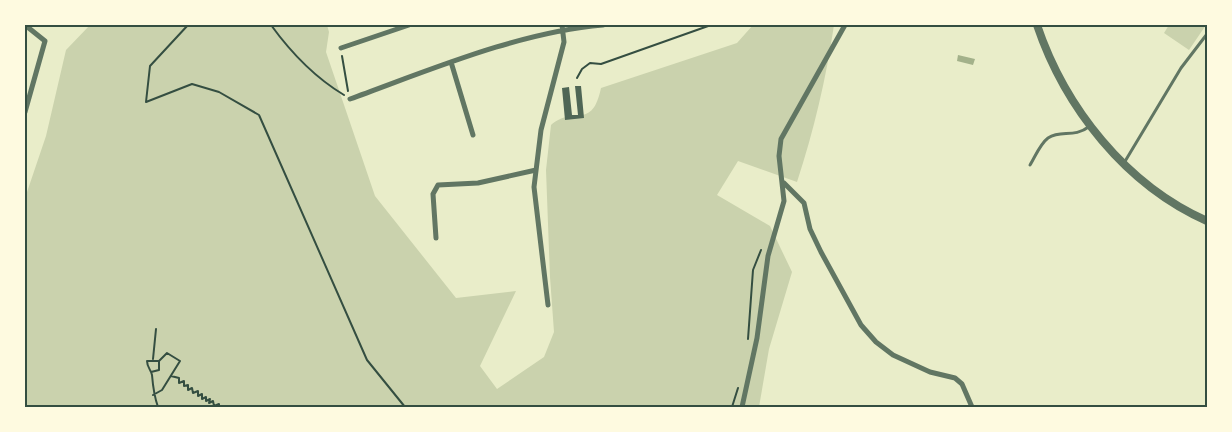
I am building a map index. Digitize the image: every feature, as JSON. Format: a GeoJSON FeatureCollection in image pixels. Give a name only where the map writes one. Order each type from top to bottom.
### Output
{"type":"FeatureCollection","features":[{"type":"Feature","properties":{"kind":"street"},"geometry":{"type":"LineString","coordinates":[[25,25],[45,42],[25,112]]}},
{"type":"Feature","properties":{"kind":"street"},"geometry":{"type":"LineString","coordinates":[[341,48],[409,25]]}},
{"type":"Feature","properties":{"kind":"street"},"geometry":{"type":"LineString","coordinates":[[350,99],[451,62],[562,27],[603,25]]}},
{"type":"Feature","properties":{"kind":"street"},"geometry":{"type":"LineString","coordinates":[[742,407],[757,338],[768,256],[784,201],[784,183],[779,156],[782,138],[845,25]]}},
{"type":"Feature","properties":{"kind":"street"},"geometry":{"type":"LineString","coordinates":[[1037,25],[1059,80],[1090,126],[1144,183],[1169,202],[1207,222]]}},
{"type":"Feature","properties":{"kind":"street"},"geometry":{"type":"LineString","coordinates":[[548,304],[534,187],[541,130],[564,42],[562,27]]}},
{"type":"Feature","properties":{"kind":"street"},"geometry":{"type":"LineString","coordinates":[[451,62],[473,135]]}},
{"type":"Feature","properties":{"kind":"street"},"geometry":{"type":"LineString","coordinates":[[436,238],[433,194],[438,186],[478,183],[536,170]]}},
{"type":"Feature","properties":{"kind":"street"},"geometry":{"type":"LineString","coordinates":[[784,183],[804,203],[810,229],[861,325],[876,342],[893,355],[930,372],[955,378],[962,384],[972,407]]}},
{"type":"Feature","properties":{"kind":"lane"},"geometry":{"type":"LineString","coordinates":[[1124,164],[1181,68],[1207,34]]}},
{"type":"Feature","properties":{"kind":"lane"},"geometry":{"type":"LineString","coordinates":[[1030,164],[1049,138],[1078,134],[1090,126]]}},
{"type":"Feature","properties":{"kind":"path"},"geometry":{"type":"LineString","coordinates":[[188,25],[150,66],[146,102],[192,84],[218,92],[259,115],[367,360],[405,407]]}},
{"type":"Feature","properties":{"kind":"path"},"geometry":{"type":"LineString","coordinates":[[271,25],[288,49],[321,82],[350,99]]}},
{"type":"Feature","properties":{"kind":"path"},"geometry":{"type":"LineString","coordinates":[[578,78],[582,69],[590,63],[601,64],[711,25]]}},
{"type":"Feature","properties":{"kind":"path"},"geometry":{"type":"LineString","coordinates":[[341,48],[350,99]]}},
{"type":"Feature","properties":{"kind":"path"},"geometry":{"type":"LineString","coordinates":[[153,359],[156,329]]}},
{"type":"Feature","properties":{"kind":"path"},"geometry":{"type":"LineString","coordinates":[[152,372],[159,370],[160,361],[167,353],[180,361],[162,390],[153,395]]}},
{"type":"Feature","properties":{"kind":"path"},"geometry":{"type":"LineString","coordinates":[[158,407],[153,395],[152,372],[147,366],[147,361],[153,359],[160,361]]}},
{"type":"Feature","properties":{"kind":"path"},"geometry":{"type":"LineString","coordinates":[[171,376],[179,378],[179,383],[184,381],[184,386],[188,385],[188,390],[192,388],[193,393],[198,391],[198,396],[202,394],[202,399],[206,397],[206,401],[210,398],[210,403],[213,401],[214,406],[219,404],[222,407]]}},
{"type":"Feature","properties":{"kind":"shaded area"},"geometry":{"type":"Polygon","coordinates":[[[90,25],[327,25],[329,32],[326,52],[375,196],[456,298],[516,291],[480,366],[497,389],[544,357],[554,332],[546,170],[551,125],[559,119],[581,115],[593,109],[601,88],[737,43],[753,25],[834,25],[819,104],[797,182],[738,161],[717,195],[770,226],[792,272],[769,349],[759,407],[25,407],[25,198],[46,136],[66,50],[90,25]]]}},
{"type":"Feature","properties":{"kind":"shaded area"},"geometry":{"type":"Polygon","coordinates":[[[1169,25],[1206,25],[1189,50],[1164,33],[1169,25]]]}},
{"type":"Feature","properties":{"kind":"shaded area"},"geometry":{"type":"Polygon","coordinates":[[[958,55],[975,59],[973,65],[957,61],[958,55]]]}},
{"type":"Feature","properties":{"kind":"building"},"geometry":{"type":"Polygon","coordinates":[[[575,86],[581,86],[584,118],[565,120],[562,88],[569,87],[572,115],[578,115],[575,86]]]}}]}
